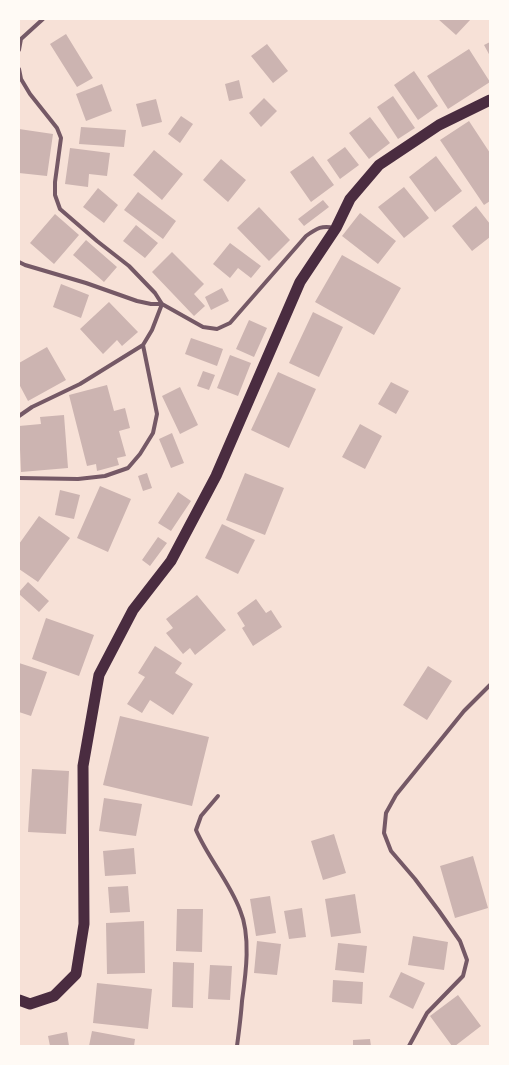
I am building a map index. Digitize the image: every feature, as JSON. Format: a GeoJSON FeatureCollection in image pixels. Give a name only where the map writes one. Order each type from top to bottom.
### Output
{"type":"FeatureCollection","features":[{"type":"Feature","properties":{"kind":"highway"},"geometry":{"type":"LineString","coordinates":[[19,1000],[30,1004],[54,996],[76,974],[84,924],[83,766],[99,675],[132,610],[171,561],[212,483],[300,282],[336,228],[350,199],[379,165],[439,125],[490,100]]}},
{"type":"Feature","properties":{"kind":"street"},"geometry":{"type":"LineString","coordinates":[[19,50],[21,39],[43,19]]}},
{"type":"Feature","properties":{"kind":"street"},"geometry":{"type":"LineString","coordinates":[[19,68],[21,79],[27,90],[57,128],[62,138],[55,182],[55,195],[60,209],[129,266],[155,293],[162,304],[203,327],[217,329],[230,323],[306,236],[317,228],[327,226],[336,228]]}},
{"type":"Feature","properties":{"kind":"street"},"geometry":{"type":"LineString","coordinates":[[19,262],[25,266],[86,283],[137,301],[151,304],[162,304]]}},
{"type":"Feature","properties":{"kind":"street"},"geometry":{"type":"LineString","coordinates":[[19,416],[32,407],[80,384],[143,345],[152,330],[162,304]]}},
{"type":"Feature","properties":{"kind":"street"},"geometry":{"type":"LineString","coordinates":[[19,478],[78,479],[105,476],[128,468],[140,454],[153,433],[157,414],[143,345]]}},
{"type":"Feature","properties":{"kind":"street"},"geometry":{"type":"LineString","coordinates":[[409,1046],[427,1013],[463,976],[467,960],[460,941],[448,923],[415,879],[391,851],[384,833],[386,814],[396,795],[464,711],[490,685]]}},
{"type":"Feature","properties":{"kind":"street"},"geometry":{"type":"LineString","coordinates":[[218,796],[201,816],[196,830],[201,841],[227,883],[241,911],[246,934],[247,967],[237,1046]]}},
{"type":"Feature","properties":{"kind":"building"},"geometry":{"type":"Polygon","coordinates":[[[438,19],[471,19],[456,35],[438,19]]]}},
{"type":"Feature","properties":{"kind":"building"},"geometry":{"type":"Polygon","coordinates":[[[66,34],[93,78],[77,87],[50,44],[66,34]]]}},
{"type":"Feature","properties":{"kind":"building"},"geometry":{"type":"Polygon","coordinates":[[[490,42],[490,56],[484,45],[490,42]]]}},
{"type":"Feature","properties":{"kind":"building"},"geometry":{"type":"Polygon","coordinates":[[[267,44],[288,71],[273,83],[251,56],[267,44]]]}},
{"type":"Feature","properties":{"kind":"building"},"geometry":{"type":"Polygon","coordinates":[[[469,49],[490,82],[448,109],[427,76],[469,49]]]}},
{"type":"Feature","properties":{"kind":"building"},"geometry":{"type":"Polygon","coordinates":[[[414,71],[438,106],[418,120],[394,85],[414,71]]]}},
{"type":"Feature","properties":{"kind":"building"},"geometry":{"type":"Polygon","coordinates":[[[239,80],[243,98],[229,101],[225,84],[239,80]]]}},
{"type":"Feature","properties":{"kind":"building"},"geometry":{"type":"Polygon","coordinates":[[[102,84],[112,111],[86,121],[76,94],[102,84]]]}},
{"type":"Feature","properties":{"kind":"building"},"geometry":{"type":"Polygon","coordinates":[[[393,96],[415,128],[398,139],[377,107],[393,96]]]}},
{"type":"Feature","properties":{"kind":"building"},"geometry":{"type":"Polygon","coordinates":[[[264,98],[277,111],[261,127],[249,113],[264,98]]]}},
{"type":"Feature","properties":{"kind":"building"},"geometry":{"type":"Polygon","coordinates":[[[156,99],[162,122],[142,127],[136,104],[156,99]]]}},
{"type":"Feature","properties":{"kind":"building"},"geometry":{"type":"Polygon","coordinates":[[[181,116],[193,124],[180,143],[168,134],[181,116]]]}},
{"type":"Feature","properties":{"kind":"building"},"geometry":{"type":"Polygon","coordinates":[[[370,117],[390,143],[369,159],[349,133],[370,117]]]}},
{"type":"Feature","properties":{"kind":"building"},"geometry":{"type":"Polygon","coordinates":[[[469,121],[490,153],[490,201],[484,205],[440,140],[469,121]]]}},
{"type":"Feature","properties":{"kind":"building"},"geometry":{"type":"Polygon","coordinates":[[[81,127],[126,130],[124,147],[79,144],[81,127]]]}},
{"type":"Feature","properties":{"kind":"building"},"geometry":{"type":"Polygon","coordinates":[[[19,129],[53,134],[47,176],[19,173],[19,129]]]}},
{"type":"Feature","properties":{"kind":"building"},"geometry":{"type":"Polygon","coordinates":[[[345,147],[359,165],[340,179],[327,160],[345,147]]]}},
{"type":"Feature","properties":{"kind":"building"},"geometry":{"type":"Polygon","coordinates":[[[70,148],[110,153],[107,176],[89,174],[88,187],[65,184],[70,148]]]}},
{"type":"Feature","properties":{"kind":"building"},"geometry":{"type":"Polygon","coordinates":[[[154,150],[183,174],[162,200],[133,175],[154,150]]]}},
{"type":"Feature","properties":{"kind":"building"},"geometry":{"type":"Polygon","coordinates":[[[313,156],[334,185],[311,202],[290,172],[313,156]]]}},
{"type":"Feature","properties":{"kind":"building"},"geometry":{"type":"Polygon","coordinates":[[[436,156],[462,191],[435,212],[409,177],[436,156]]]}},
{"type":"Feature","properties":{"kind":"building"},"geometry":{"type":"Polygon","coordinates":[[[221,159],[246,180],[228,202],[203,180],[221,159]]]}},
{"type":"Feature","properties":{"kind":"building"},"geometry":{"type":"Polygon","coordinates":[[[404,187],[429,218],[404,238],[378,207],[404,187]]]}},
{"type":"Feature","properties":{"kind":"building"},"geometry":{"type":"Polygon","coordinates":[[[98,188],[118,205],[104,223],[83,207],[98,188]]]}},
{"type":"Feature","properties":{"kind":"building"},"geometry":{"type":"Polygon","coordinates":[[[138,192],[176,221],[163,239],[124,210],[138,192]]]}},
{"type":"Feature","properties":{"kind":"building"},"geometry":{"type":"Polygon","coordinates":[[[323,200],[329,207],[304,226],[298,219],[323,200]]]}},
{"type":"Feature","properties":{"kind":"building"},"geometry":{"type":"Polygon","coordinates":[[[476,206],[490,224],[490,237],[472,251],[452,226],[476,206]]]}},
{"type":"Feature","properties":{"kind":"building"},"geometry":{"type":"Polygon","coordinates":[[[259,207],[290,240],[269,261],[237,228],[259,207]]]}},
{"type":"Feature","properties":{"kind":"building"},"geometry":{"type":"Polygon","coordinates":[[[360,213],[396,241],[378,264],[342,236],[360,213]]]}},
{"type":"Feature","properties":{"kind":"building"},"geometry":{"type":"Polygon","coordinates":[[[55,214],[79,235],[54,264],[30,243],[55,214]]]}},
{"type":"Feature","properties":{"kind":"building"},"geometry":{"type":"Polygon","coordinates":[[[136,225],[158,243],[145,258],[123,241],[136,225]]]}},
{"type":"Feature","properties":{"kind":"building"},"geometry":{"type":"Polygon","coordinates":[[[86,240],[117,267],[104,282],[73,255],[86,240]]]}},
{"type":"Feature","properties":{"kind":"building"},"geometry":{"type":"Polygon","coordinates":[[[230,243],[261,266],[251,278],[238,268],[230,278],[213,264],[230,243]]]}},
{"type":"Feature","properties":{"kind":"building"},"geometry":{"type":"Polygon","coordinates":[[[172,252],[204,284],[194,294],[205,306],[194,316],[152,272],[172,252]]]}},
{"type":"Feature","properties":{"kind":"building"},"geometry":{"type":"Polygon","coordinates":[[[342,255],[401,288],[374,335],[315,302],[342,255]]]}},
{"type":"Feature","properties":{"kind":"building"},"geometry":{"type":"Polygon","coordinates":[[[61,284],[89,295],[81,318],[53,307],[61,284]]]}},
{"type":"Feature","properties":{"kind":"building"},"geometry":{"type":"Polygon","coordinates":[[[222,288],[229,301],[211,310],[205,297],[222,288]]]}},
{"type":"Feature","properties":{"kind":"building"},"geometry":{"type":"Polygon","coordinates":[[[109,302],[138,332],[122,346],[117,340],[103,354],[80,329],[109,302]]]}},
{"type":"Feature","properties":{"kind":"building"},"geometry":{"type":"Polygon","coordinates":[[[313,312],[343,327],[319,377],[289,363],[313,312]]]}},
{"type":"Feature","properties":{"kind":"building"},"geometry":{"type":"Polygon","coordinates":[[[249,320],[267,328],[254,357],[236,349],[249,320]]]}},
{"type":"Feature","properties":{"kind":"building"},"geometry":{"type":"Polygon","coordinates":[[[191,338],[223,349],[217,366],[185,354],[191,338]]]}},
{"type":"Feature","properties":{"kind":"building"},"geometry":{"type":"Polygon","coordinates":[[[47,347],[66,380],[28,401],[19,384],[19,363],[47,347]]]}},
{"type":"Feature","properties":{"kind":"building"},"geometry":{"type":"Polygon","coordinates":[[[230,355],[251,363],[238,396],[217,388],[230,355]]]}},
{"type":"Feature","properties":{"kind":"building"},"geometry":{"type":"Polygon","coordinates":[[[203,371],[215,375],[209,390],[197,386],[203,371]]]}},
{"type":"Feature","properties":{"kind":"building"},"geometry":{"type":"Polygon","coordinates":[[[278,372],[316,389],[289,448],[251,430],[278,372]]]}},
{"type":"Feature","properties":{"kind":"building"},"geometry":{"type":"Polygon","coordinates":[[[391,382],[409,391],[396,414],[378,404],[391,382]]]}},
{"type":"Feature","properties":{"kind":"building"},"geometry":{"type":"Polygon","coordinates":[[[107,385],[114,411],[125,408],[130,428],[119,431],[126,456],[117,458],[119,465],[97,471],[96,464],[87,466],[69,395],[107,385]]]}},
{"type":"Feature","properties":{"kind":"building"},"geometry":{"type":"Polygon","coordinates":[[[180,387],[198,425],[180,434],[162,396],[180,387]]]}},
{"type":"Feature","properties":{"kind":"building"},"geometry":{"type":"Polygon","coordinates":[[[64,415],[68,468],[21,472],[19,426],[41,424],[40,417],[64,415]]]}},
{"type":"Feature","properties":{"kind":"building"},"geometry":{"type":"Polygon","coordinates":[[[360,424],[382,436],[365,469],[342,457],[360,424]]]}},
{"type":"Feature","properties":{"kind":"building"},"geometry":{"type":"Polygon","coordinates":[[[172,433],[184,463],[171,468],[159,439],[172,433]]]}},
{"type":"Feature","properties":{"kind":"building"},"geometry":{"type":"Polygon","coordinates":[[[147,473],[152,488],[143,491],[138,476],[147,473]]]}},
{"type":"Feature","properties":{"kind":"building"},"geometry":{"type":"Polygon","coordinates":[[[245,473],[284,488],[265,535],[226,520],[245,473]]]}},
{"type":"Feature","properties":{"kind":"building"},"geometry":{"type":"Polygon","coordinates":[[[100,486],[131,499],[108,552],[77,538],[100,486]]]}},
{"type":"Feature","properties":{"kind":"building"},"geometry":{"type":"Polygon","coordinates":[[[60,490],[80,495],[74,519],[55,515],[60,490]]]}},
{"type":"Feature","properties":{"kind":"building"},"geometry":{"type":"Polygon","coordinates":[[[178,492],[191,501],[171,531],[158,523],[178,492]]]}},
{"type":"Feature","properties":{"kind":"building"},"geometry":{"type":"Polygon","coordinates":[[[39,516],[70,538],[38,582],[19,569],[19,544],[39,516]]]}},
{"type":"Feature","properties":{"kind":"building"},"geometry":{"type":"Polygon","coordinates":[[[222,524],[255,540],[238,574],[205,558],[222,524]]]}},
{"type":"Feature","properties":{"kind":"building"},"geometry":{"type":"Polygon","coordinates":[[[158,537],[167,543],[150,566],[142,560],[158,537]]]}},
{"type":"Feature","properties":{"kind":"building"},"geometry":{"type":"Polygon","coordinates":[[[28,582],[49,601],[39,612],[19,594],[28,582]]]}},
{"type":"Feature","properties":{"kind":"building"},"geometry":{"type":"Polygon","coordinates":[[[197,595],[226,630],[195,655],[190,648],[183,654],[166,633],[173,628],[166,619],[197,595]]]}},
{"type":"Feature","properties":{"kind":"building"},"geometry":{"type":"Polygon","coordinates":[[[256,599],[266,613],[271,610],[282,627],[253,646],[242,628],[245,626],[237,613],[256,599]]]}},
{"type":"Feature","properties":{"kind":"building"},"geometry":{"type":"Polygon","coordinates":[[[46,618],[94,635],[79,676],[32,659],[46,618]]]}},
{"type":"Feature","properties":{"kind":"building"},"geometry":{"type":"Polygon","coordinates":[[[155,646],[182,663],[175,673],[193,684],[173,715],[150,700],[142,713],[127,704],[145,677],[138,673],[155,646]]]}},
{"type":"Feature","properties":{"kind":"building"},"geometry":{"type":"Polygon","coordinates":[[[19,663],[47,672],[31,716],[19,712],[19,663]]]}},
{"type":"Feature","properties":{"kind":"building"},"geometry":{"type":"Polygon","coordinates":[[[428,666],[452,681],[427,720],[403,705],[428,666]]]}},
{"type":"Feature","properties":{"kind":"building"},"geometry":{"type":"Polygon","coordinates":[[[120,716],[209,737],[192,806],[103,785],[120,716]]]}},
{"type":"Feature","properties":{"kind":"building"},"geometry":{"type":"Polygon","coordinates":[[[32,769],[69,771],[66,834],[28,832],[32,769]]]}},
{"type":"Feature","properties":{"kind":"building"},"geometry":{"type":"Polygon","coordinates":[[[104,798],[142,804],[136,836],[99,831],[104,798]]]}},
{"type":"Feature","properties":{"kind":"building"},"geometry":{"type":"Polygon","coordinates":[[[334,834],[346,873],[323,880],[311,841],[334,834]]]}},
{"type":"Feature","properties":{"kind":"building"},"geometry":{"type":"Polygon","coordinates":[[[134,848],[136,874],[105,876],[103,851],[134,848]]]}},
{"type":"Feature","properties":{"kind":"building"},"geometry":{"type":"Polygon","coordinates":[[[473,856],[488,908],[455,918],[440,866],[473,856]]]}},
{"type":"Feature","properties":{"kind":"building"},"geometry":{"type":"Polygon","coordinates":[[[128,886],[130,912],[110,913],[108,887],[128,886]]]}},
{"type":"Feature","properties":{"kind":"building"},"geometry":{"type":"Polygon","coordinates":[[[355,894],[361,933],[331,937],[325,899],[355,894]]]}},
{"type":"Feature","properties":{"kind":"building"},"geometry":{"type":"Polygon","coordinates":[[[270,896],[276,933],[256,936],[250,899],[270,896]]]}},
{"type":"Feature","properties":{"kind":"building"},"geometry":{"type":"Polygon","coordinates":[[[302,908],[306,937],[289,939],[284,911],[302,908]]]}},
{"type":"Feature","properties":{"kind":"building"},"geometry":{"type":"Polygon","coordinates":[[[177,909],[203,909],[202,952],[176,951],[177,909]]]}},
{"type":"Feature","properties":{"kind":"building"},"geometry":{"type":"Polygon","coordinates":[[[144,921],[145,973],[107,974],[106,923],[144,921]]]}},
{"type":"Feature","properties":{"kind":"building"},"geometry":{"type":"Polygon","coordinates":[[[413,936],[448,942],[444,970],[408,965],[413,936]]]}},
{"type":"Feature","properties":{"kind":"building"},"geometry":{"type":"Polygon","coordinates":[[[257,941],[281,944],[277,975],[254,973],[257,941]]]}},
{"type":"Feature","properties":{"kind":"building"},"geometry":{"type":"Polygon","coordinates":[[[338,943],[367,946],[364,973],[335,970],[338,943]]]}},
{"type":"Feature","properties":{"kind":"building"},"geometry":{"type":"Polygon","coordinates":[[[173,962],[194,963],[193,1008],[172,1007],[173,962]]]}},
{"type":"Feature","properties":{"kind":"building"},"geometry":{"type":"Polygon","coordinates":[[[210,965],[232,966],[230,1000],[208,999],[210,965]]]}},
{"type":"Feature","properties":{"kind":"building"},"geometry":{"type":"Polygon","coordinates":[[[401,972],[425,983],[413,1009],[389,997],[401,972]]]}},
{"type":"Feature","properties":{"kind":"building"},"geometry":{"type":"Polygon","coordinates":[[[333,980],[363,982],[362,1004],[332,1002],[333,980]]]}},
{"type":"Feature","properties":{"kind":"building"},"geometry":{"type":"Polygon","coordinates":[[[97,983],[152,989],[148,1029],[93,1023],[97,983]]]}},
{"type":"Feature","properties":{"kind":"building"},"geometry":{"type":"Polygon","coordinates":[[[458,995],[481,1026],[455,1046],[452,1046],[430,1016],[458,995]]]}},
{"type":"Feature","properties":{"kind":"building"},"geometry":{"type":"Polygon","coordinates":[[[92,1031],[135,1039],[134,1046],[89,1046],[92,1031]]]}},
{"type":"Feature","properties":{"kind":"building"},"geometry":{"type":"Polygon","coordinates":[[[67,1032],[69,1046],[50,1046],[48,1036],[67,1032]]]}},
{"type":"Feature","properties":{"kind":"building"},"geometry":{"type":"Polygon","coordinates":[[[370,1039],[371,1046],[353,1046],[353,1040],[370,1039]]]}}]}
